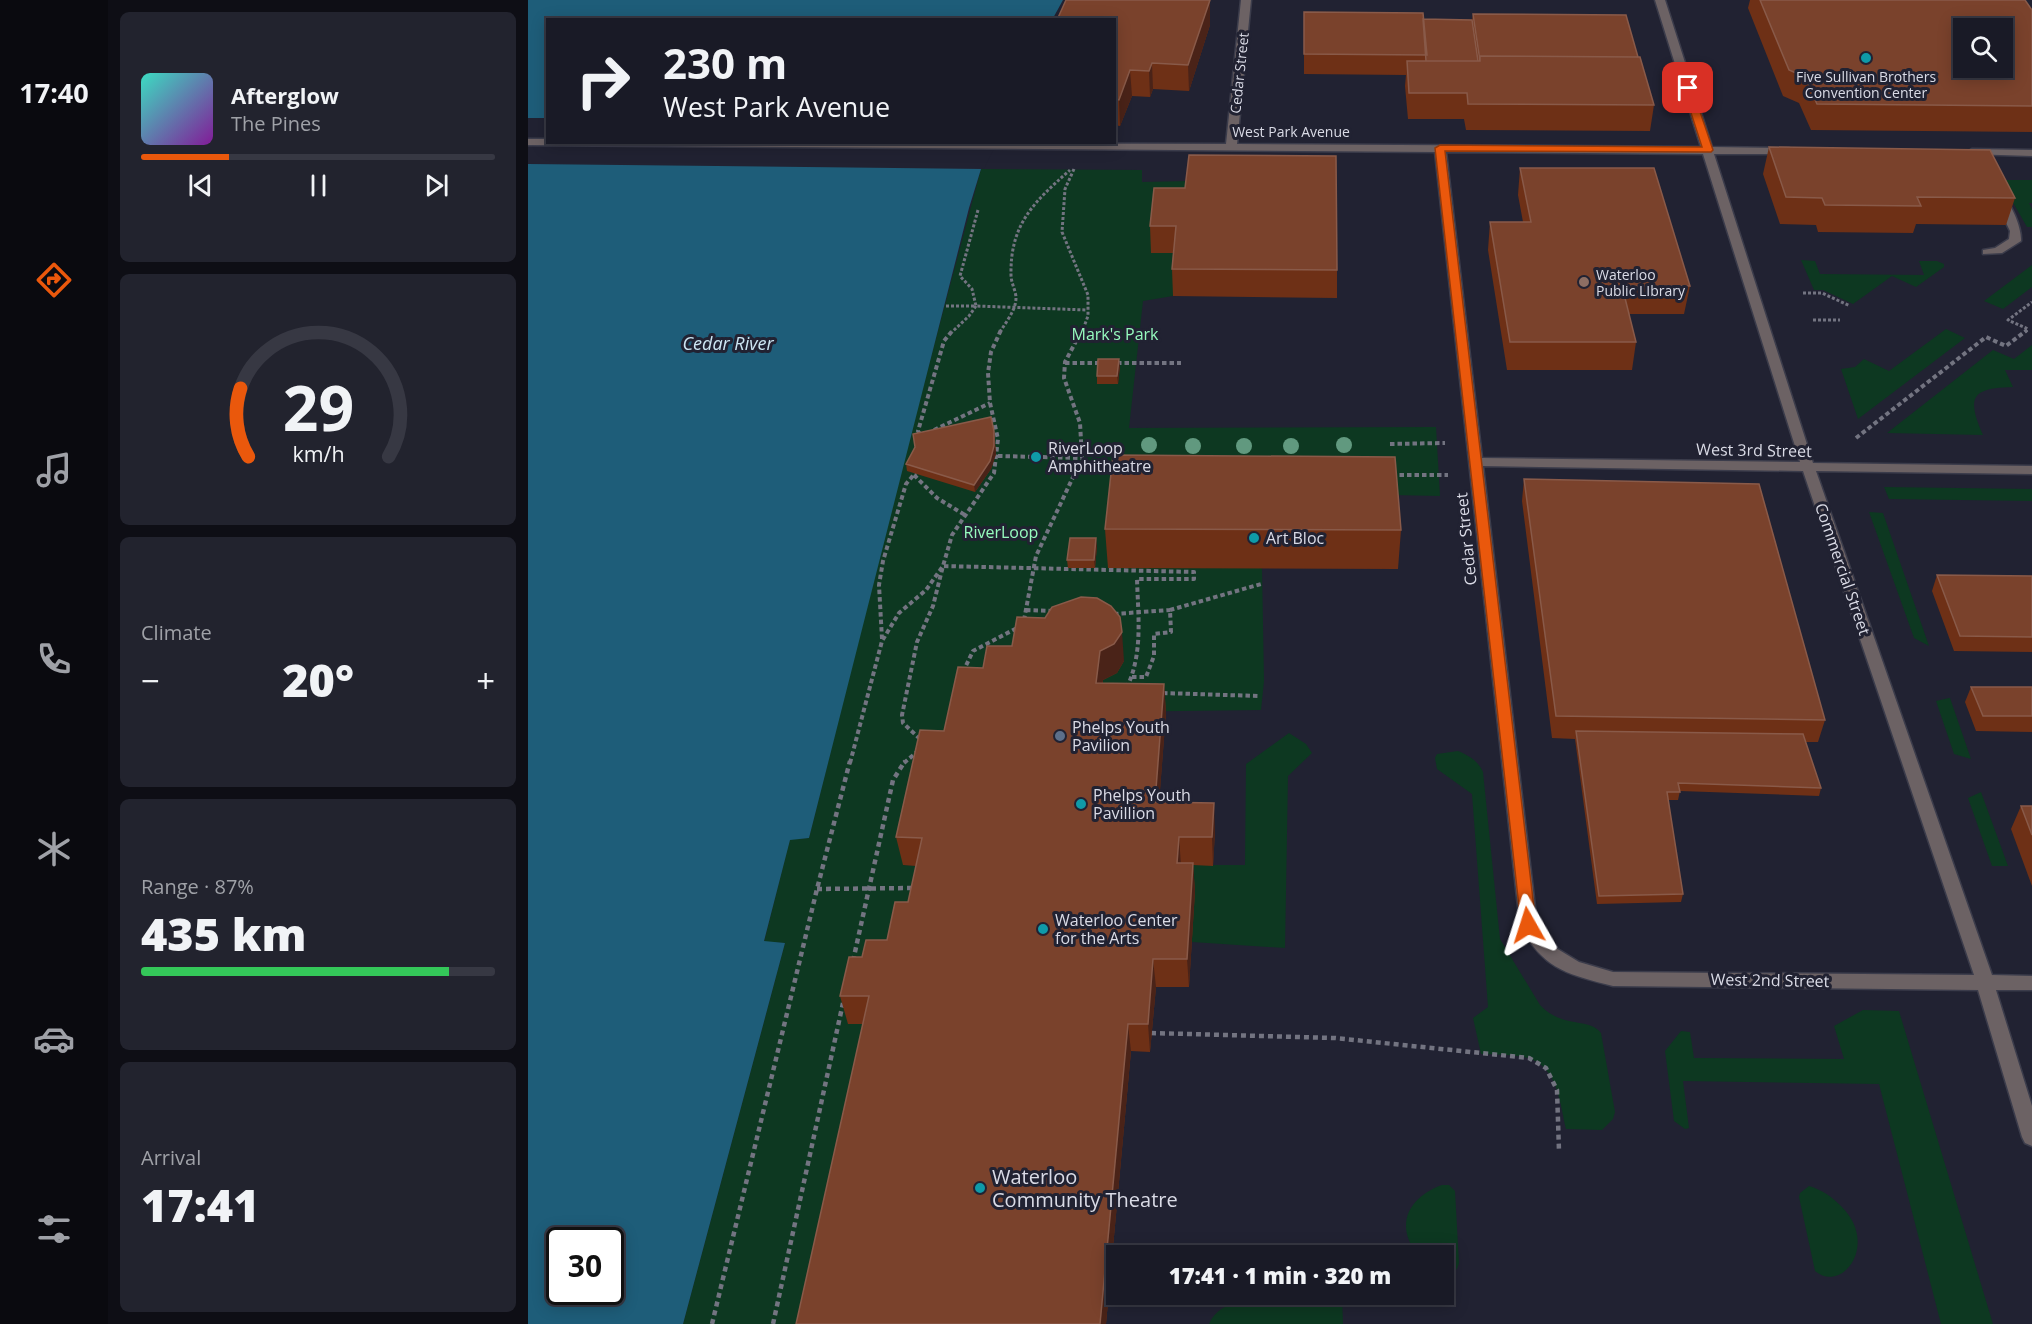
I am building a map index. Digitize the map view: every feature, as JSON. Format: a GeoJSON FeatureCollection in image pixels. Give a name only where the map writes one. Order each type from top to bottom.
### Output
{"type":"FeatureCollection","features":[{"type":"Feature","properties":{"kind":"street","name":"Cedar Street"},"geometry":{"type":"LineString","coordinates":[[1231,146],[1246,0]]}},
{"type":"Feature","properties":{"kind":"street","name":"Commercial Street"},"geometry":{"type":"LineString","coordinates":[[1660,0],[1808,467],[1985,982],[2032,1137]]}},
{"type":"Feature","properties":{"kind":"street","name":"West Park Avenue"},"geometry":{"type":"LineString","coordinates":[[528,142],[546,142]]}},
{"type":"Feature","properties":{"kind":"street","name":"West Park Avenue"},"geometry":{"type":"LineString","coordinates":[[749,144],[1800,151]]}},
{"type":"Feature","properties":{"kind":"street","name":"Cedar Street"},"geometry":{"type":"LineString","coordinates":[[1440,148],[1528,925]]}},
{"type":"Feature","properties":{"kind":"street"},"geometry":{"type":"LineString","coordinates":[[1984,167],[1970,152],[2032,153]]}},
{"type":"Feature","properties":{"kind":"street"},"geometry":{"type":"LineString","coordinates":[[1987,252],[2006,248],[2015,241],[2016,231],[1992,184]]}},
{"type":"Feature","properties":{"kind":"street","name":"West 3rd Street"},"geometry":{"type":"LineString","coordinates":[[1476,462],[2032,470]]}},
{"type":"Feature","properties":{"kind":"street","name":"West 2nd Street"},"geometry":{"type":"LineString","coordinates":[[1528,925],[1545,950],[1574,968],[1613,979],[2032,983]]}},
{"type":"Feature","properties":{"kind":"path"},"geometry":{"type":"LineString","coordinates":[[851,969],[893,780],[907,759],[925,746],[903,723],[902,715],[917,642],[933,606],[952,536],[994,473],[998,456],[999,439],[990,403],[988,373],[991,352],[1015,308],[1016,297],[1011,277],[1015,237],[1022,221],[1038,198],[1075,166],[1065,189],[1062,232],[1088,295],[1081,333],[1072,346],[1065,363],[1065,378],[1080,423],[1082,458],[1036,556],[1023,622],[1015,630],[973,651],[960,680]]}},
{"type":"Feature","properties":{"kind":"path"},"geometry":{"type":"LineString","coordinates":[[923,438],[918,431],[944,341],[949,332],[972,314],[976,306],[976,297],[972,288],[960,276],[978,210]]}},
{"type":"Feature","properties":{"kind":"path"},"geometry":{"type":"LineString","coordinates":[[1803,292],[1822,293],[1850,306]]}},
{"type":"Feature","properties":{"kind":"path"},"geometry":{"type":"LineString","coordinates":[[2030,329],[2008,320],[2032,302]]}},
{"type":"Feature","properties":{"kind":"path"},"geometry":{"type":"LineString","coordinates":[[946,306],[1087,310]]}},
{"type":"Feature","properties":{"kind":"path"},"geometry":{"type":"LineString","coordinates":[[1813,320],[1840,320]]}},
{"type":"Feature","properties":{"kind":"path"},"geometry":{"type":"LineString","coordinates":[[1856,438],[1986,337],[2006,346],[2030,329]]}},
{"type":"Feature","properties":{"kind":"path"},"geometry":{"type":"LineString","coordinates":[[1065,363],[1181,363]]}},
{"type":"Feature","properties":{"kind":"path"},"geometry":{"type":"LineString","coordinates":[[930,433],[990,403]]}},
{"type":"Feature","properties":{"kind":"path"},"geometry":{"type":"LineString","coordinates":[[1390,444],[1445,443]]}},
{"type":"Feature","properties":{"kind":"path"},"geometry":{"type":"LineString","coordinates":[[998,456],[1082,458]]}},
{"type":"Feature","properties":{"kind":"path"},"geometry":{"type":"LineString","coordinates":[[882,641],[879,585],[883,561],[906,484],[921,467]]}},
{"type":"Feature","properties":{"kind":"path"},"geometry":{"type":"LineString","coordinates":[[914,475],[943,503],[964,515]]}},
{"type":"Feature","properties":{"kind":"path"},"geometry":{"type":"LineString","coordinates":[[1392,475],[1448,475]]}},
{"type":"Feature","properties":{"kind":"path"},"geometry":{"type":"LineString","coordinates":[[943,566],[1032,570],[1194,572],[1194,579],[1137,579],[1139,646],[1137,664],[1124,691]]}},
{"type":"Feature","properties":{"kind":"path"},"geometry":{"type":"LineString","coordinates":[[712,1324],[817,889],[882,641],[898,614],[926,590],[943,566]]}},
{"type":"Feature","properties":{"kind":"path"},"geometry":{"type":"LineString","coordinates":[[1107,613],[1137,614],[1170,610],[1261,584]]}},
{"type":"Feature","properties":{"kind":"path"},"geometry":{"type":"LineString","coordinates":[[1026,610],[1058,610]]}},
{"type":"Feature","properties":{"kind":"path"},"geometry":{"type":"LineString","coordinates":[[1132,677],[1146,677],[1153,664],[1154,634],[1171,632],[1170,610]]}},
{"type":"Feature","properties":{"kind":"path"},"geometry":{"type":"LineString","coordinates":[[1155,692],[1258,696]]}},
{"type":"Feature","properties":{"kind":"path"},"geometry":{"type":"LineString","coordinates":[[817,889],[924,888]]}},
{"type":"Feature","properties":{"kind":"path"},"geometry":{"type":"LineString","coordinates":[[773,1324],[846,992]]}},
{"type":"Feature","properties":{"kind":"path"},"geometry":{"type":"LineString","coordinates":[[1151,1034],[1335,1038],[1528,1058],[1546,1068],[1557,1090],[1560,1151]]}},
{"type":"Feature","properties":{"kind":"green space","name":"RiverLoop"},"geometry":{"type":"Polygon","coordinates":[[[981,169],[1142,170],[1142,182],[1190,181],[1177,253],[1173,296],[1143,301],[1129,428],[1436,427],[1440,496],[1392,495],[1109,568],[1262,568],[1264,681],[1261,710],[1099,712],[1103,680],[1124,660],[903,865],[929,866],[877,1024],[813,1324],[683,1324],[785,943],[764,942],[790,839],[809,838],[905,455],[981,169]]]}},
{"type":"Feature","properties":{"kind":"green space"},"geometry":{"type":"Polygon","coordinates":[[[2000,180],[2032,180],[2032,203],[2029,203],[2032,209],[2032,227],[2027,227],[2000,180]]]}},
{"type":"Feature","properties":{"kind":"green space"},"geometry":{"type":"Polygon","coordinates":[[[1801,260],[1815,261],[1820,274],[1924,275],[1919,261],[1937,261],[1944,264],[1944,267],[1916,287],[1892,276],[1853,304],[1823,290],[1814,290],[1801,260]]]}},
{"type":"Feature","properties":{"kind":"green space"},"geometry":{"type":"Polygon","coordinates":[[[2032,265],[2032,287],[2003,309],[1984,301],[2032,265]]]}},
{"type":"Feature","properties":{"kind":"green space"},"geometry":{"type":"Polygon","coordinates":[[[1946,329],[1965,338],[1858,419],[1841,369],[1855,367],[1864,359],[1889,371],[1946,329]]]}},
{"type":"Feature","properties":{"kind":"green space"},"geometry":{"type":"Polygon","coordinates":[[[2032,345],[2032,370],[2005,370],[2013,387],[1988,390],[1980,393],[1976,398],[1975,412],[1983,435],[1887,433],[1993,350],[2014,359],[2032,345]]]}},
{"type":"Feature","properties":{"kind":"green space"},"geometry":{"type":"Polygon","coordinates":[[[1884,487],[2032,489],[2032,501],[1889,499],[1884,487]]]}},
{"type":"Feature","properties":{"kind":"green space"},"geometry":{"type":"Polygon","coordinates":[[[1869,512],[1883,513],[1929,646],[1914,638],[1869,512]]]}},
{"type":"Feature","properties":{"kind":"green space"},"geometry":{"type":"Polygon","coordinates":[[[1950,698],[1971,759],[1954,754],[1936,701],[1950,698]]]}},
{"type":"Feature","properties":{"kind":"green space"},"geometry":{"type":"Polygon","coordinates":[[[1289,733],[1306,744],[1312,753],[1288,776],[1285,948],[1192,942],[1181,865],[1245,865],[1246,764],[1289,733]]]}},
{"type":"Feature","properties":{"kind":"green space"},"geometry":{"type":"Polygon","coordinates":[[[1458,751],[1473,759],[1483,772],[1500,939],[1540,1005],[1557,1017],[1590,1025],[1601,1033],[1615,1112],[1613,1119],[1602,1130],[1566,1129],[1556,1087],[1546,1069],[1538,1063],[1517,1056],[1481,1054],[1473,1018],[1488,1007],[1472,794],[1437,769],[1435,758],[1437,754],[1458,751]]]}},
{"type":"Feature","properties":{"kind":"green space"},"geometry":{"type":"Polygon","coordinates":[[[1981,792],[2008,866],[1992,866],[1968,798],[1981,792]]]}},
{"type":"Feature","properties":{"kind":"green space"},"geometry":{"type":"Polygon","coordinates":[[[1863,1010],[1899,1011],[1993,1324],[1941,1324],[1879,1084],[1683,1081],[1689,1128],[1685,1129],[1674,1121],[1665,1051],[1681,1031],[1690,1032],[1694,1058],[1844,1059],[1834,1026],[1863,1010]]]}},
{"type":"Feature","properties":{"kind":"green space"},"geometry":{"type":"Polygon","coordinates":[[[1449,1185],[1455,1191],[1459,1263],[1454,1271],[1454,1245],[1412,1245],[1407,1234],[1408,1214],[1413,1205],[1430,1190],[1449,1185]]]}},
{"type":"Feature","properties":{"kind":"green space"},"geometry":{"type":"Polygon","coordinates":[[[1809,1186],[1834,1199],[1841,1206],[1852,1221],[1857,1235],[1857,1249],[1853,1261],[1845,1271],[1836,1276],[1825,1276],[1815,1271],[1799,1197],[1800,1193],[1809,1186]]]}},
{"type":"Feature","properties":{"kind":"green space"},"geometry":{"type":"Polygon","coordinates":[[[1229,1305],[1342,1305],[1343,1324],[1209,1324],[1222,1308],[1229,1305]]]}},
{"type":"Feature","properties":{"kind":"water","name":"Cedar River"},"geometry":{"type":"Polygon","coordinates":[[[528,0],[1063,0],[1053,18],[546,18],[546,144],[994,144],[981,169],[969,208],[809,838],[790,840],[764,941],[785,943],[683,1324],[528,1324],[528,0]]]}},
{"type":"Feature","properties":{"kind":"pier"},"geometry":{"type":"Polygon","coordinates":[[[528,118],[546,118],[546,144],[996,144],[984,169],[528,164],[528,118]]]}},
{"type":"Feature","properties":{"kind":"building"},"geometry":{"type":"Polygon","coordinates":[[[1066,0],[1210,0],[1188,65],[1152,63],[1149,71],[1130,70],[1119,100],[1116,99],[1116,18],[1058,18],[1066,0]]]}},
{"type":"Feature","properties":{"kind":"building","name":"Five Sullivan Brothers Convention Center"},"geometry":{"type":"Polygon","coordinates":[[[1760,0],[2025,0],[2032,10],[2032,106],[1817,104],[1805,77],[1789,70],[1760,0]]]}},
{"type":"Feature","properties":{"kind":"building"},"geometry":{"type":"Polygon","coordinates":[[[1304,12],[1423,13],[1427,55],[1304,54],[1304,12]]]}},
{"type":"Feature","properties":{"kind":"building"},"geometry":{"type":"Polygon","coordinates":[[[1473,14],[1626,15],[1638,57],[1480,56],[1480,61],[1473,14]]]}},
{"type":"Feature","properties":{"kind":"building"},"geometry":{"type":"Polygon","coordinates":[[[1423,19],[1472,20],[1478,61],[1426,61],[1423,19]]]}},
{"type":"Feature","properties":{"kind":"building"},"geometry":{"type":"Polygon","coordinates":[[[1480,56],[1640,57],[1654,105],[1468,104],[1467,93],[1409,93],[1407,61],[1480,61],[1480,56]]]}},
{"type":"Feature","properties":{"kind":"building"},"geometry":{"type":"Polygon","coordinates":[[[1769,147],[1990,150],[2015,198],[1917,197],[1921,206],[1825,205],[1822,198],[1786,197],[1769,147]]]}},
{"type":"Feature","properties":{"kind":"building"},"geometry":{"type":"Polygon","coordinates":[[[1189,155],[1336,156],[1337,270],[1172,269],[1176,226],[1150,226],[1154,188],[1185,188],[1189,155]]]}},
{"type":"Feature","properties":{"kind":"building","name":"Waterloo Public LIbrary"},"geometry":{"type":"Polygon","coordinates":[[[1520,168],[1654,168],[1690,286],[1622,286],[1636,342],[1510,342],[1490,222],[1531,222],[1520,168]]]}},
{"type":"Feature","properties":{"kind":"building"},"geometry":{"type":"Polygon","coordinates":[[[1098,359],[1119,359],[1117,376],[1097,376],[1098,359]]]}},
{"type":"Feature","properties":{"kind":"building"},"geometry":{"type":"Polygon","coordinates":[[[991,417],[994,446],[990,461],[974,485],[906,464],[915,447],[913,434],[991,417]]]}},
{"type":"Feature","properties":{"kind":"building"},"geometry":{"type":"Polygon","coordinates":[[[1113,455],[1395,457],[1401,530],[1105,529],[1113,455]]]}},
{"type":"Feature","properties":{"kind":"building"},"geometry":{"type":"Polygon","coordinates":[[[1524,479],[1759,484],[1825,720],[1556,716],[1524,479]]]}},
{"type":"Feature","properties":{"kind":"building"},"geometry":{"type":"Polygon","coordinates":[[[1070,538],[1096,538],[1094,560],[1067,560],[1070,538]]]}},
{"type":"Feature","properties":{"kind":"building"},"geometry":{"type":"Polygon","coordinates":[[[1937,575],[2032,576],[2032,637],[1960,636],[1937,575]]]}},
{"type":"Feature","properties":{"kind":"building","name":"Waterloo Center for the Arts"},"geometry":{"type":"Polygon","coordinates":[[[1081,597],[1097,598],[1111,606],[1120,617],[1122,632],[1114,644],[1100,651],[1096,683],[1164,684],[1155,802],[1214,803],[1212,837],[1179,837],[1177,863],[1193,863],[1187,959],[1153,959],[1148,1024],[1128,1024],[1100,1324],[796,1324],[869,996],[840,996],[849,957],[862,957],[866,940],[887,940],[895,902],[908,902],[922,838],[896,837],[920,730],[944,731],[958,667],[983,668],[987,646],[1012,646],[1017,617],[1045,618],[1052,607],[1081,597]]]}},
{"type":"Feature","properties":{"kind":"building"},"geometry":{"type":"Polygon","coordinates":[[[1971,687],[2032,687],[2032,716],[1983,716],[1971,687]]]}},
{"type":"Feature","properties":{"kind":"building"},"geometry":{"type":"Polygon","coordinates":[[[1576,731],[1803,734],[1821,788],[1678,783],[1680,792],[1667,792],[1683,894],[1599,896],[1576,731]]]}},
{"type":"Feature","properties":{"kind":"building"},"geometry":{"type":"Polygon","coordinates":[[[2021,806],[2032,806],[2032,835],[2021,806]]]}},
{"type":"Feature","properties":{"kind":"place","name":"Five Sullivan Brothers Convention Center"},"geometry":{"type":"Point","coordinates":[1866,58]}},
{"type":"Feature","properties":{"kind":"place","name":"Waterloo Public LIbrary"},"geometry":{"type":"Point","coordinates":[1584,282]}},
{"type":"Feature","properties":{"kind":"place","name":"RiverLoop Amphitheatre"},"geometry":{"type":"Point","coordinates":[1036,457]}},
{"type":"Feature","properties":{"kind":"place","name":"Art Bloc"},"geometry":{"type":"Point","coordinates":[1254,538]}},
{"type":"Feature","properties":{"kind":"place","name":"Phelps Youth Pavilion"},"geometry":{"type":"Point","coordinates":[1060,736]}},
{"type":"Feature","properties":{"kind":"place","name":"Phelps Youth Pavillion"},"geometry":{"type":"Point","coordinates":[1081,804]}},
{"type":"Feature","properties":{"kind":"place","name":"Waterloo Center for the Arts"},"geometry":{"type":"Point","coordinates":[1043,929]}},
{"type":"Feature","properties":{"kind":"place","name":"Waterloo Community Theatre"},"geometry":{"type":"Point","coordinates":[980,1188]}},
{"type":"Feature","properties":{"kind":"route"},"geometry":{"type":"LineString","coordinates":[[1528,925],[1440,148],[1708,150],[1688,88]]}},
{"type":"Feature","properties":{"kind":"park label","name":"Mark's Park"},"geometry":{"type":"Point","coordinates":[1115,334]}}]}
